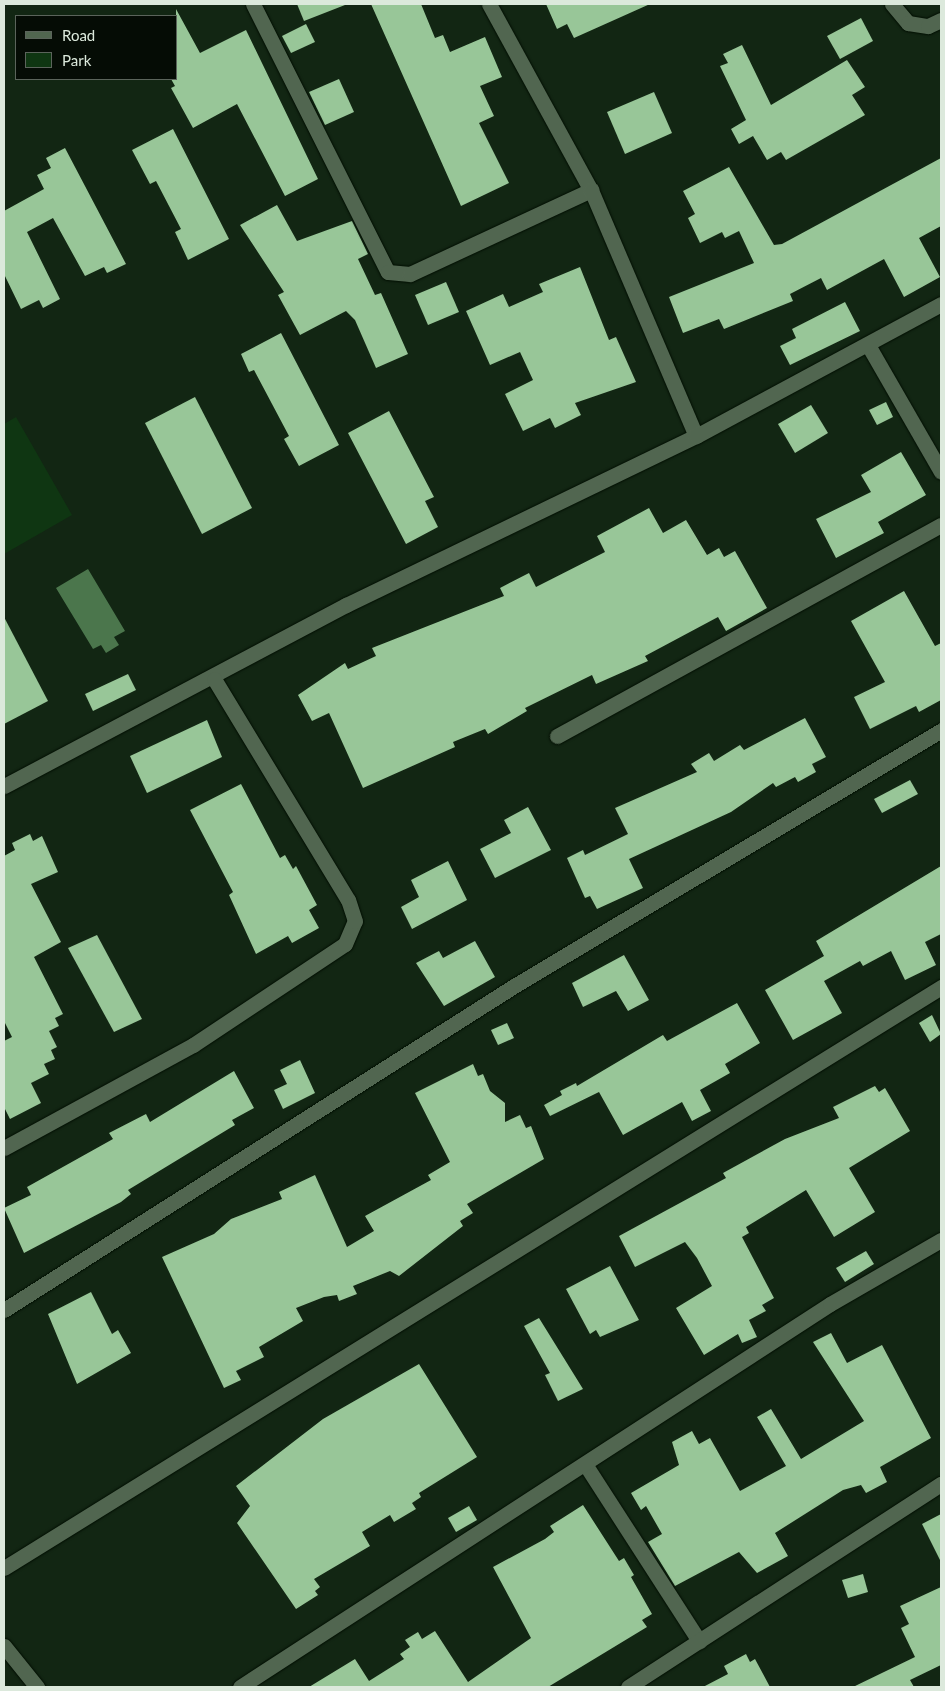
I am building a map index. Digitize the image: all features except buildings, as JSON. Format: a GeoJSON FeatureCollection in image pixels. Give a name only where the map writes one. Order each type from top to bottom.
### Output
{"type":"FeatureCollection","features":[{"type":"Feature","properties":{"kind":"street"},"geometry":{"type":"LineString","coordinates":[[253,4],[388,272],[410,274],[592,190]]}},
{"type":"Feature","properties":{"kind":"street"},"geometry":{"type":"LineString","coordinates":[[489,4],[592,190],[696,436]]}},
{"type":"Feature","properties":{"kind":"street"},"geometry":{"type":"LineString","coordinates":[[892,4],[908,23],[928,26],[941,20]]}},
{"type":"Feature","properties":{"kind":"street"},"geometry":{"type":"LineString","coordinates":[[4,786],[214,679],[346,605],[696,436],[941,304]]}},
{"type":"Feature","properties":{"kind":"street"},"geometry":{"type":"LineString","coordinates":[[868,345],[941,472]]}},
{"type":"Feature","properties":{"kind":"street"},"geometry":{"type":"LineString","coordinates":[[557,736],[941,525]]}},
{"type":"Feature","properties":{"kind":"street"},"geometry":{"type":"LineString","coordinates":[[4,1148],[193,1044],[345,944],[355,921],[348,900],[214,679]]}},
{"type":"Feature","properties":{"kind":"street"},"geometry":{"type":"LineString","coordinates":[[4,1310],[514,986],[941,730]]}},
{"type":"Feature","properties":{"kind":"street"},"geometry":{"type":"LineString","coordinates":[[4,1568],[941,987]]}},
{"type":"Feature","properties":{"kind":"street"},"geometry":{"type":"LineString","coordinates":[[240,1687],[830,1304],[941,1240]]}},
{"type":"Feature","properties":{"kind":"street"},"geometry":{"type":"LineString","coordinates":[[585,1464],[699,1641]]}},
{"type":"Feature","properties":{"kind":"street"},"geometry":{"type":"LineString","coordinates":[[628,1687],[941,1484]]}},
{"type":"Feature","properties":{"kind":"street"},"geometry":{"type":"LineString","coordinates":[[4,1646],[37,1687]]}},
{"type":"Feature","properties":{"kind":"green space"},"geometry":{"type":"Polygon","coordinates":[[[16,417],[72,515],[4,554],[4,424],[16,417]]]}},
{"type":"Feature","properties":{"kind":"shaded area"},"geometry":{"type":"Polygon","coordinates":[[[88,569],[125,631],[114,637],[119,645],[106,653],[101,645],[93,649],[56,588],[88,569]]]}}]}
